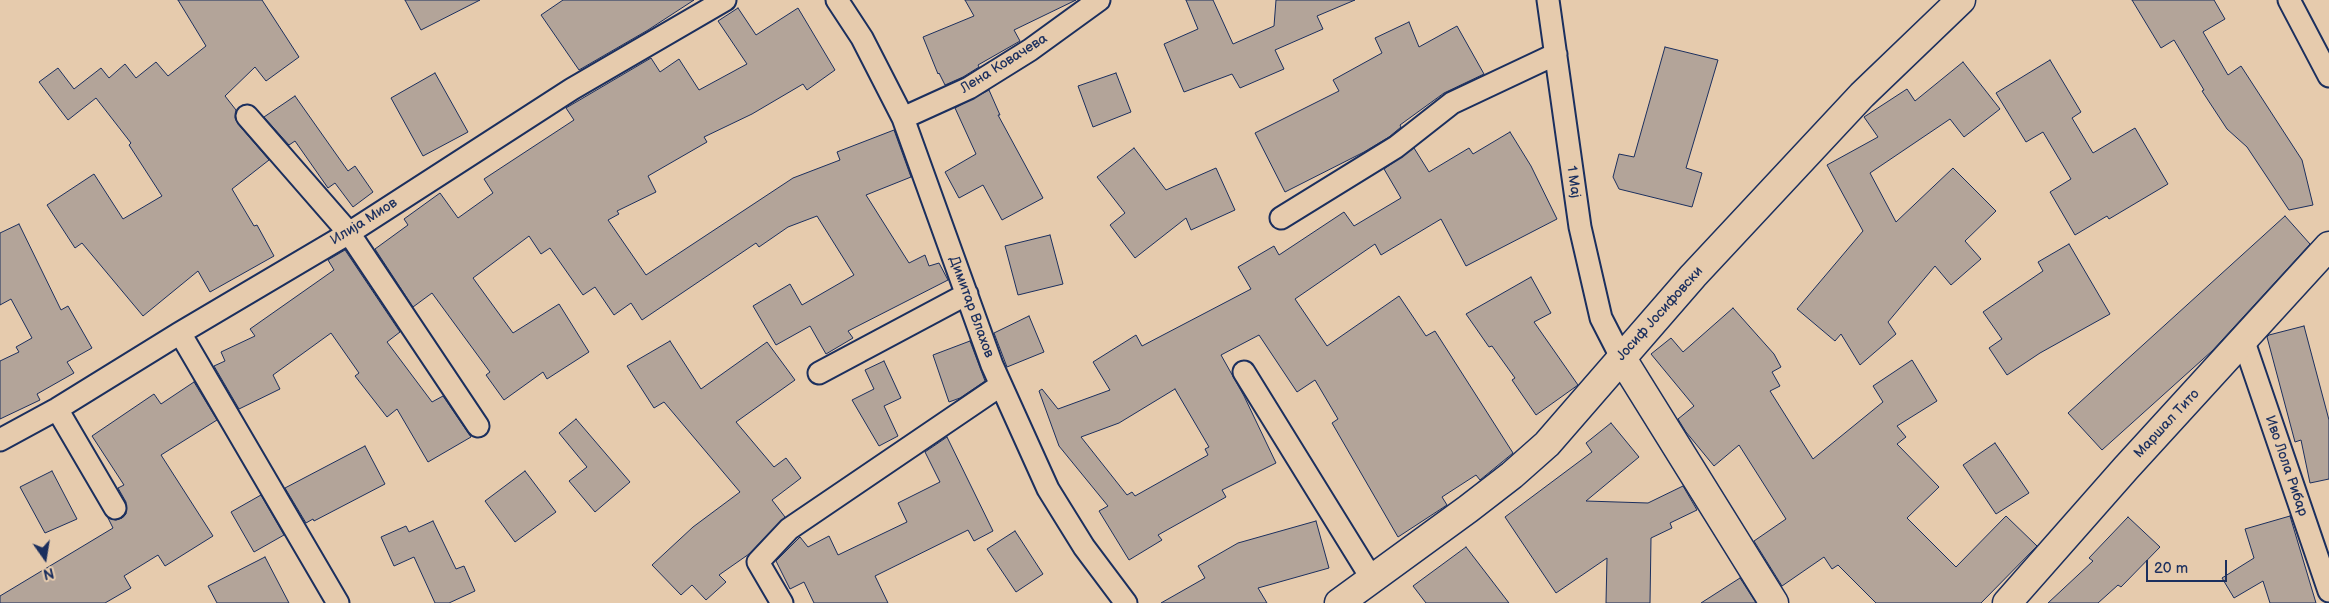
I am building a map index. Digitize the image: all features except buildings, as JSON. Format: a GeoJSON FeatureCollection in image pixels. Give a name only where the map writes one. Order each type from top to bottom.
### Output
{"type":"FeatureCollection","features":[{"type":"Feature","properties":{"kind":"main road","name":"Јосиф Јосифовски"},"geometry":{"type":"LineString","coordinates":[[1339,603],[1512,475],[1547,444],[1693,276],[1862,96],[1960,0]]}},
{"type":"Feature","properties":{"kind":"main road","name":"Маршал Тито"},"geometry":{"type":"LineString","coordinates":[[2007,603],[2126,468],[2244,342],[2329,246]]}},
{"type":"Feature","properties":{"kind":"main road"},"geometry":{"type":"LineString","coordinates":[[1621,358],[1774,603]]}},
{"type":"Feature","properties":{"kind":"street","name":"Илија Миов"},"geometry":{"type":"LineString","coordinates":[[0,440],[57,410],[180,333],[349,233],[572,89],[725,0]]}},
{"type":"Feature","properties":{"kind":"street","name":"Димитар Влахов"},"geometry":{"type":"LineString","coordinates":[[837,0],[862,38],[903,118],[1001,386],[1048,489],[1084,547],[1126,603]]}},
{"type":"Feature","properties":{"kind":"street","name":"Лена Ковачева"},"geometry":{"type":"LineString","coordinates":[[903,118],[969,88],[1030,50],[1099,0]]}},
{"type":"Feature","properties":{"kind":"street","name":"1 Мај"},"geometry":{"type":"LineString","coordinates":[[1548,0],[1580,226],[1601,318],[1621,358]]}},
{"type":"Feature","properties":{"kind":"street"},"geometry":{"type":"LineString","coordinates":[[2289,0],[2329,76]]}},
{"type":"Feature","properties":{"kind":"street"},"geometry":{"type":"LineString","coordinates":[[1281,218],[1396,148],[1452,103],[1556,54]]}},
{"type":"Feature","properties":{"kind":"street"},"geometry":{"type":"LineString","coordinates":[[247,116],[349,233],[478,426]]}},
{"type":"Feature","properties":{"kind":"street"},"geometry":{"type":"LineString","coordinates":[[819,373],[967,294]]}},
{"type":"Feature","properties":{"kind":"street"},"geometry":{"type":"LineString","coordinates":[[180,333],[338,603]]}},
{"type":"Feature","properties":{"kind":"street","name":"Иво Лола Рибар"},"geometry":{"type":"LineString","coordinates":[[2244,342],[2329,591]]}},
{"type":"Feature","properties":{"kind":"street"},"geometry":{"type":"LineString","coordinates":[[1244,372],[1372,579]]}},
{"type":"Feature","properties":{"kind":"street"},"geometry":{"type":"LineString","coordinates":[[782,603],[758,562],[789,529],[1001,386]]}},
{"type":"Feature","properties":{"kind":"street"},"geometry":{"type":"LineString","coordinates":[[57,410],[115,508]]}}]}
